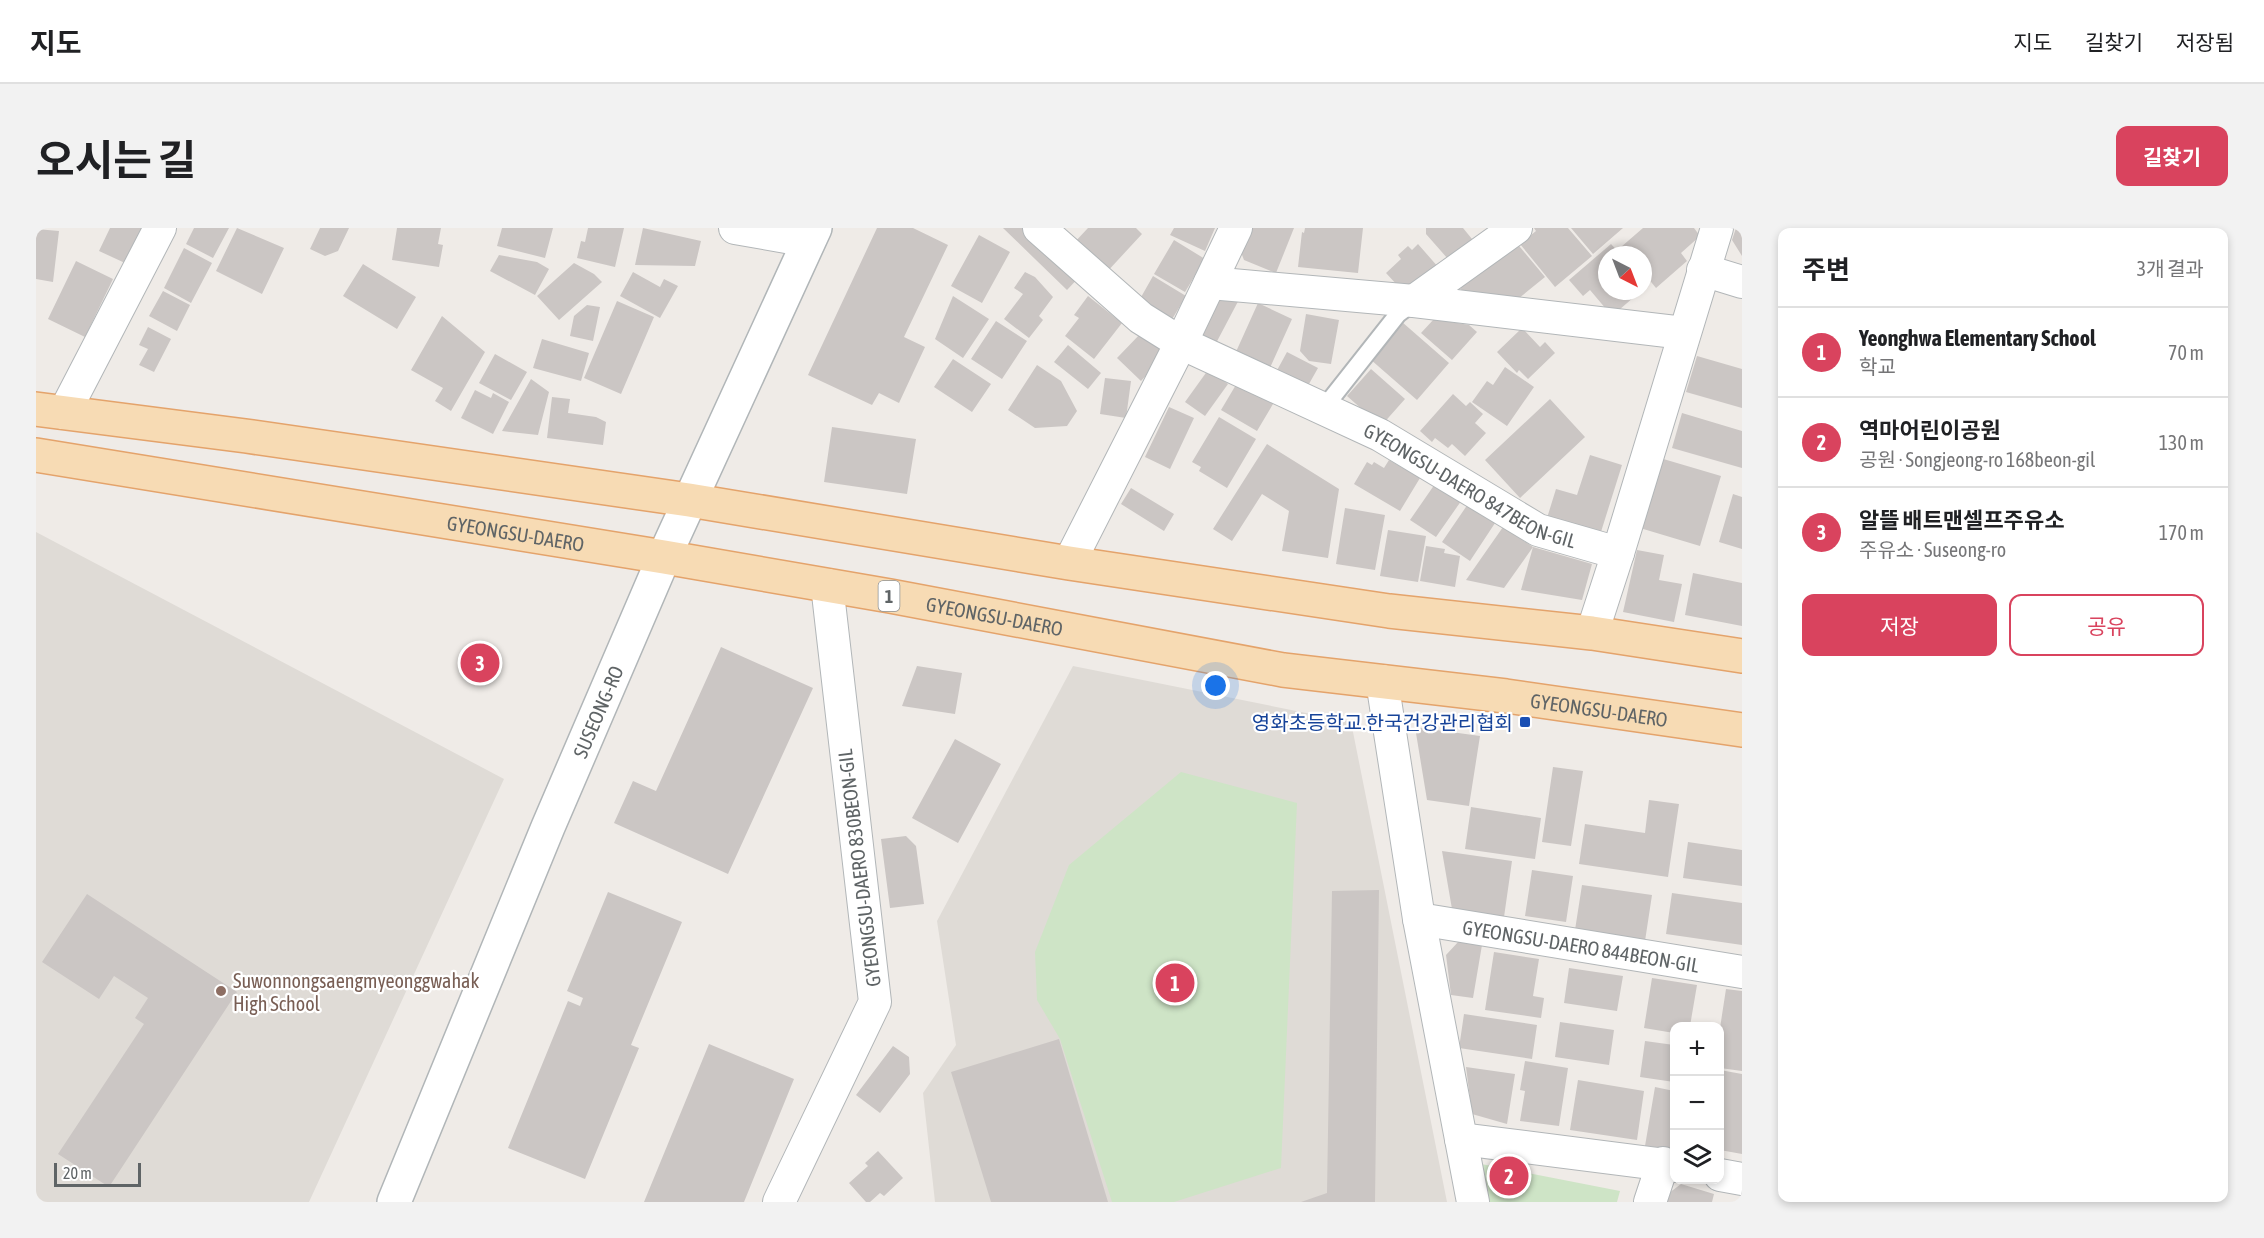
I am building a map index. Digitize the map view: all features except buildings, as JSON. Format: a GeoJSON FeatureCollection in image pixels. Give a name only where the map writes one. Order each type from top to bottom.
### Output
{"type":"FeatureCollection","features":[{"type":"Feature","properties":{"kind":"main road"},"geometry":{"type":"LineString","coordinates":[[50,411],[246,436],[689,500],[1069,564],[1389,611],[1592,633],[1742,656]]}},
{"type":"Feature","properties":{"kind":"main road","name":"GYEONGSU-DAERO"},"geometry":{"type":"LineString","coordinates":[[36,455],[827,585],[1283,670],[1506,696],[1742,730]]}},
{"type":"Feature","properties":{"kind":"street"},"geometry":{"type":"LineString","coordinates":[[50,411],[160,228]]}},
{"type":"Feature","properties":{"kind":"street"},"geometry":{"type":"LineString","coordinates":[[735,228],[812,235]]}},
{"type":"Feature","properties":{"kind":"street","name":"GYEONGSU-DAERO 847BEON-GIL"},"geometry":{"type":"LineString","coordinates":[[1039,228],[1142,318],[1181,343],[1380,435],[1539,530],[1618,553]]}},
{"type":"Feature","properties":{"kind":"street"},"geometry":{"type":"LineString","coordinates":[[1069,564],[1181,343],[1236,228]]}},
{"type":"Feature","properties":{"kind":"street"},"geometry":{"type":"LineString","coordinates":[[1414,301],[1516,228]]}},
{"type":"Feature","properties":{"kind":"street"},"geometry":{"type":"LineString","coordinates":[[1592,633],[1717,228]]}},
{"type":"Feature","properties":{"kind":"street","name":"SUSEONG-RO"},"geometry":{"type":"LineString","coordinates":[[394,1202],[548,826],[664,557],[812,235]]}},
{"type":"Feature","properties":{"kind":"street"},"geometry":{"type":"LineString","coordinates":[[1703,270],[1742,282]]}},
{"type":"Feature","properties":{"kind":"street"},"geometry":{"type":"LineString","coordinates":[[1210,283],[1414,301],[1684,333]]}},
{"type":"Feature","properties":{"kind":"street","name":"GYEONGSU-DAERO 830BEON-GIL"},"geometry":{"type":"LineString","coordinates":[[779,1202],[875,1002],[827,585]]}},
{"type":"Feature","properties":{"kind":"street"},"geometry":{"type":"LineString","coordinates":[[1382,681],[1419,919],[1473,1202]]}},
{"type":"Feature","properties":{"kind":"street","name":"GYEONGSU-DAERO 844BEON-GIL"},"geometry":{"type":"LineString","coordinates":[[1419,919],[1742,972]]}},
{"type":"Feature","properties":{"kind":"street"},"geometry":{"type":"LineString","coordinates":[[1461,1139],[1669,1165],[1650,1202]]}},
{"type":"Feature","properties":{"kind":"street"},"geometry":{"type":"LineString","coordinates":[[1724,1176],[1742,1179]]}},
{"type":"Feature","properties":{"kind":"lane"},"geometry":{"type":"LineString","coordinates":[[1323,409],[1398,314],[1414,301]]}},
{"type":"Feature","properties":{"kind":"shaded area","name":"Suwonnongsaengmyeonggwahak High School"},"geometry":{"type":"Polygon","coordinates":[[[36,532],[504,779],[309,1202],[36,1202],[36,532]]]}},
{"type":"Feature","properties":{"kind":"shaded area"},"geometry":{"type":"Polygon","coordinates":[[[1073,666],[1351,722],[1447,1202],[935,1202],[923,1093],[956,1045],[937,921],[1073,666]]]}},
{"type":"Feature","properties":{"kind":"green space"},"geometry":{"type":"Polygon","coordinates":[[[1181,772],[1297,803],[1281,1168],[1174,1202],[1112,1202],[1060,1039],[1037,1000],[1035,952],[1069,865],[1181,772]]]}},
{"type":"Feature","properties":{"kind":"green space"},"geometry":{"type":"Polygon","coordinates":[[[1471,1162],[1620,1191],[1617,1202],[1479,1202],[1471,1162]]]}},
{"type":"Feature","properties":{"kind":"place","name":"알뜰 배트맨셀프주유소"},"geometry":{"type":"Point","coordinates":[480,663]}},
{"type":"Feature","properties":{"kind":"place","name":"영화초등학교.한국건강관리협회"},"geometry":{"type":"Point","coordinates":[1525,722]}},
{"type":"Feature","properties":{"kind":"place","name":"Yeonghwa Elementary School"},"geometry":{"type":"Point","coordinates":[1175,983]}},
{"type":"Feature","properties":{"kind":"place","name":"Suwonnongsaengmyeonggwahak High School"},"geometry":{"type":"Point","coordinates":[221,991]}},
{"type":"Feature","properties":{"kind":"place","name":"역마어린이공원"},"geometry":{"type":"Point","coordinates":[1509,1176]}}]}
